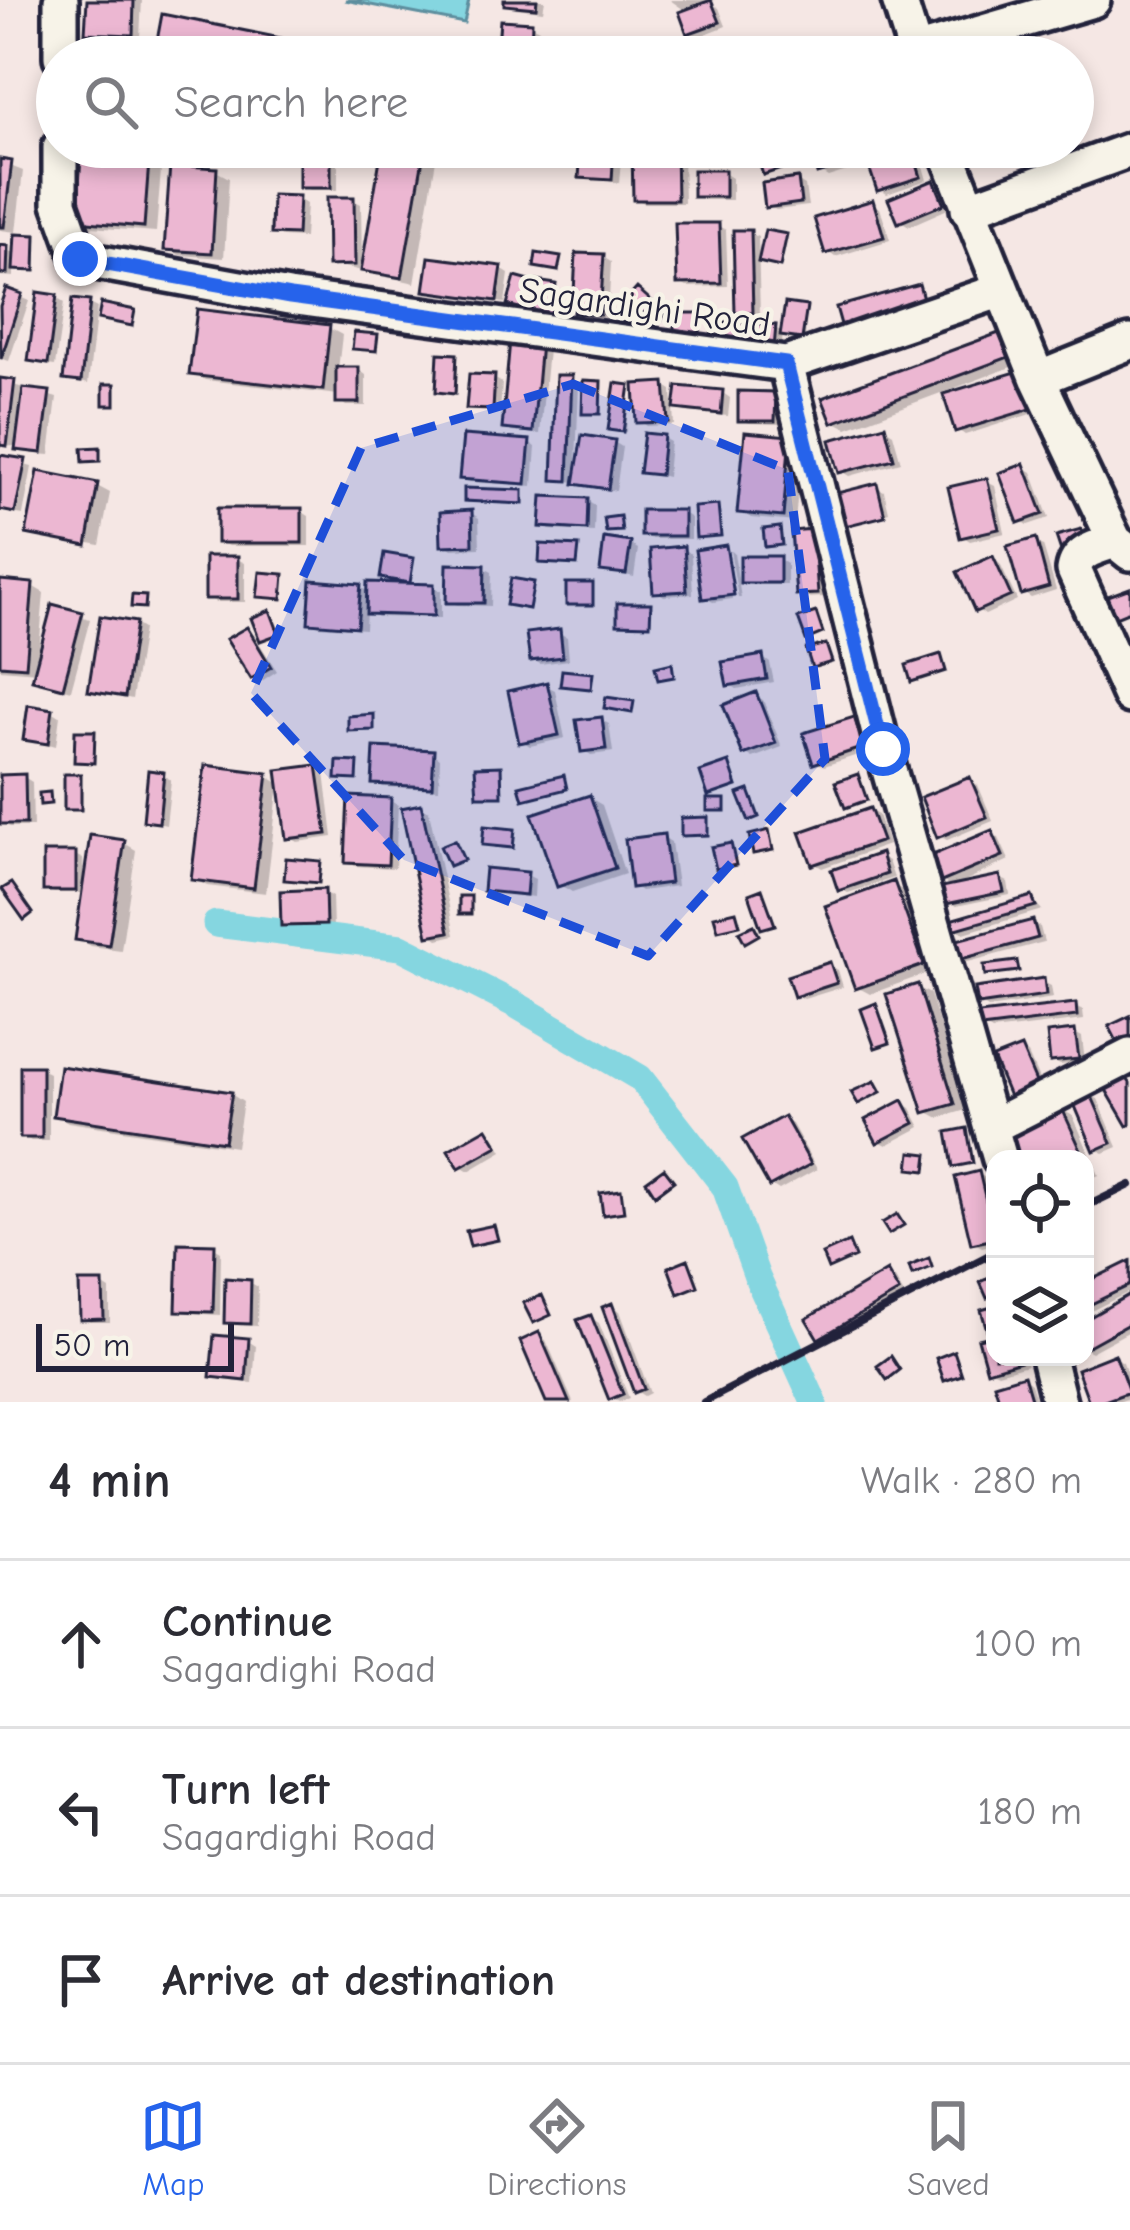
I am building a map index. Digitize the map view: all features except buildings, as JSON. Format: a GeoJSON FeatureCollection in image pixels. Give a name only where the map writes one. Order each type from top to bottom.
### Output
{"type":"FeatureCollection","features":[{"type":"Feature","properties":{"kind":"street"},"geometry":{"type":"LineString","coordinates":[[61,0],[61,36]]}},
{"type":"Feature","properties":{"kind":"street"},"geometry":{"type":"LineString","coordinates":[[898,0],[910,36]]}},
{"type":"Feature","properties":{"kind":"street"},"geometry":{"type":"LineString","coordinates":[[975,36],[1093,0]]}},
{"type":"Feature","properties":{"kind":"street"},"geometry":{"type":"LineString","coordinates":[[1094,163],[1130,150]]}},
{"type":"Feature","properties":{"kind":"street","name":"Sagardighi Road"},"geometry":{"type":"LineString","coordinates":[[60,168],[60,203],[80,259],[290,297],[786,364],[883,749],[996,1143]]}},
{"type":"Feature","properties":{"kind":"street"},"geometry":{"type":"LineString","coordinates":[[953,168],[1039,380],[1124,549],[1084,552],[1074,570],[1130,696]]}},
{"type":"Feature","properties":{"kind":"street"},"geometry":{"type":"LineString","coordinates":[[968,209],[1081,168]]}},
{"type":"Feature","properties":{"kind":"street"},"geometry":{"type":"LineString","coordinates":[[786,364],[1002,290]]}},
{"type":"Feature","properties":{"kind":"street"},"geometry":{"type":"LineString","coordinates":[[1039,380],[1130,341]]}},
{"type":"Feature","properties":{"kind":"street"},"geometry":{"type":"LineString","coordinates":[[996,1143],[1130,1056]]}},
{"type":"Feature","properties":{"kind":"street"},"geometry":{"type":"LineString","coordinates":[[1050,1366],[1060,1402]]}},
{"type":"Feature","properties":{"kind":"highlighted area"},"geometry":{"type":"Polygon","coordinates":[[[573,384],[788,470],[825,759],[648,956],[404,860],[251,693],[361,448],[573,384]]]}},
{"type":"Feature","properties":{"kind":"water"},"geometry":{"type":"Polygon","coordinates":[[[345,0],[469,0],[464,23],[345,0]]]}},
{"type":"Feature","properties":{"kind":"waterway"},"geometry":{"type":"LineString","coordinates":[[216,924],[401,947],[518,1006],[640,1078],[725,1187],[757,1277],[814,1402]]}},
{"type":"Feature","properties":{"kind":"railway"},"geometry":{"type":"LineString","coordinates":[[1094,1203],[1130,1185]]}},
{"type":"Feature","properties":{"kind":"railway"},"geometry":{"type":"LineString","coordinates":[[704,1402],[986,1257]]}},
{"type":"Feature","properties":{"kind":"route"},"geometry":{"type":"LineString","coordinates":[[80,259],[290,297],[786,364],[883,749]]}}]}
